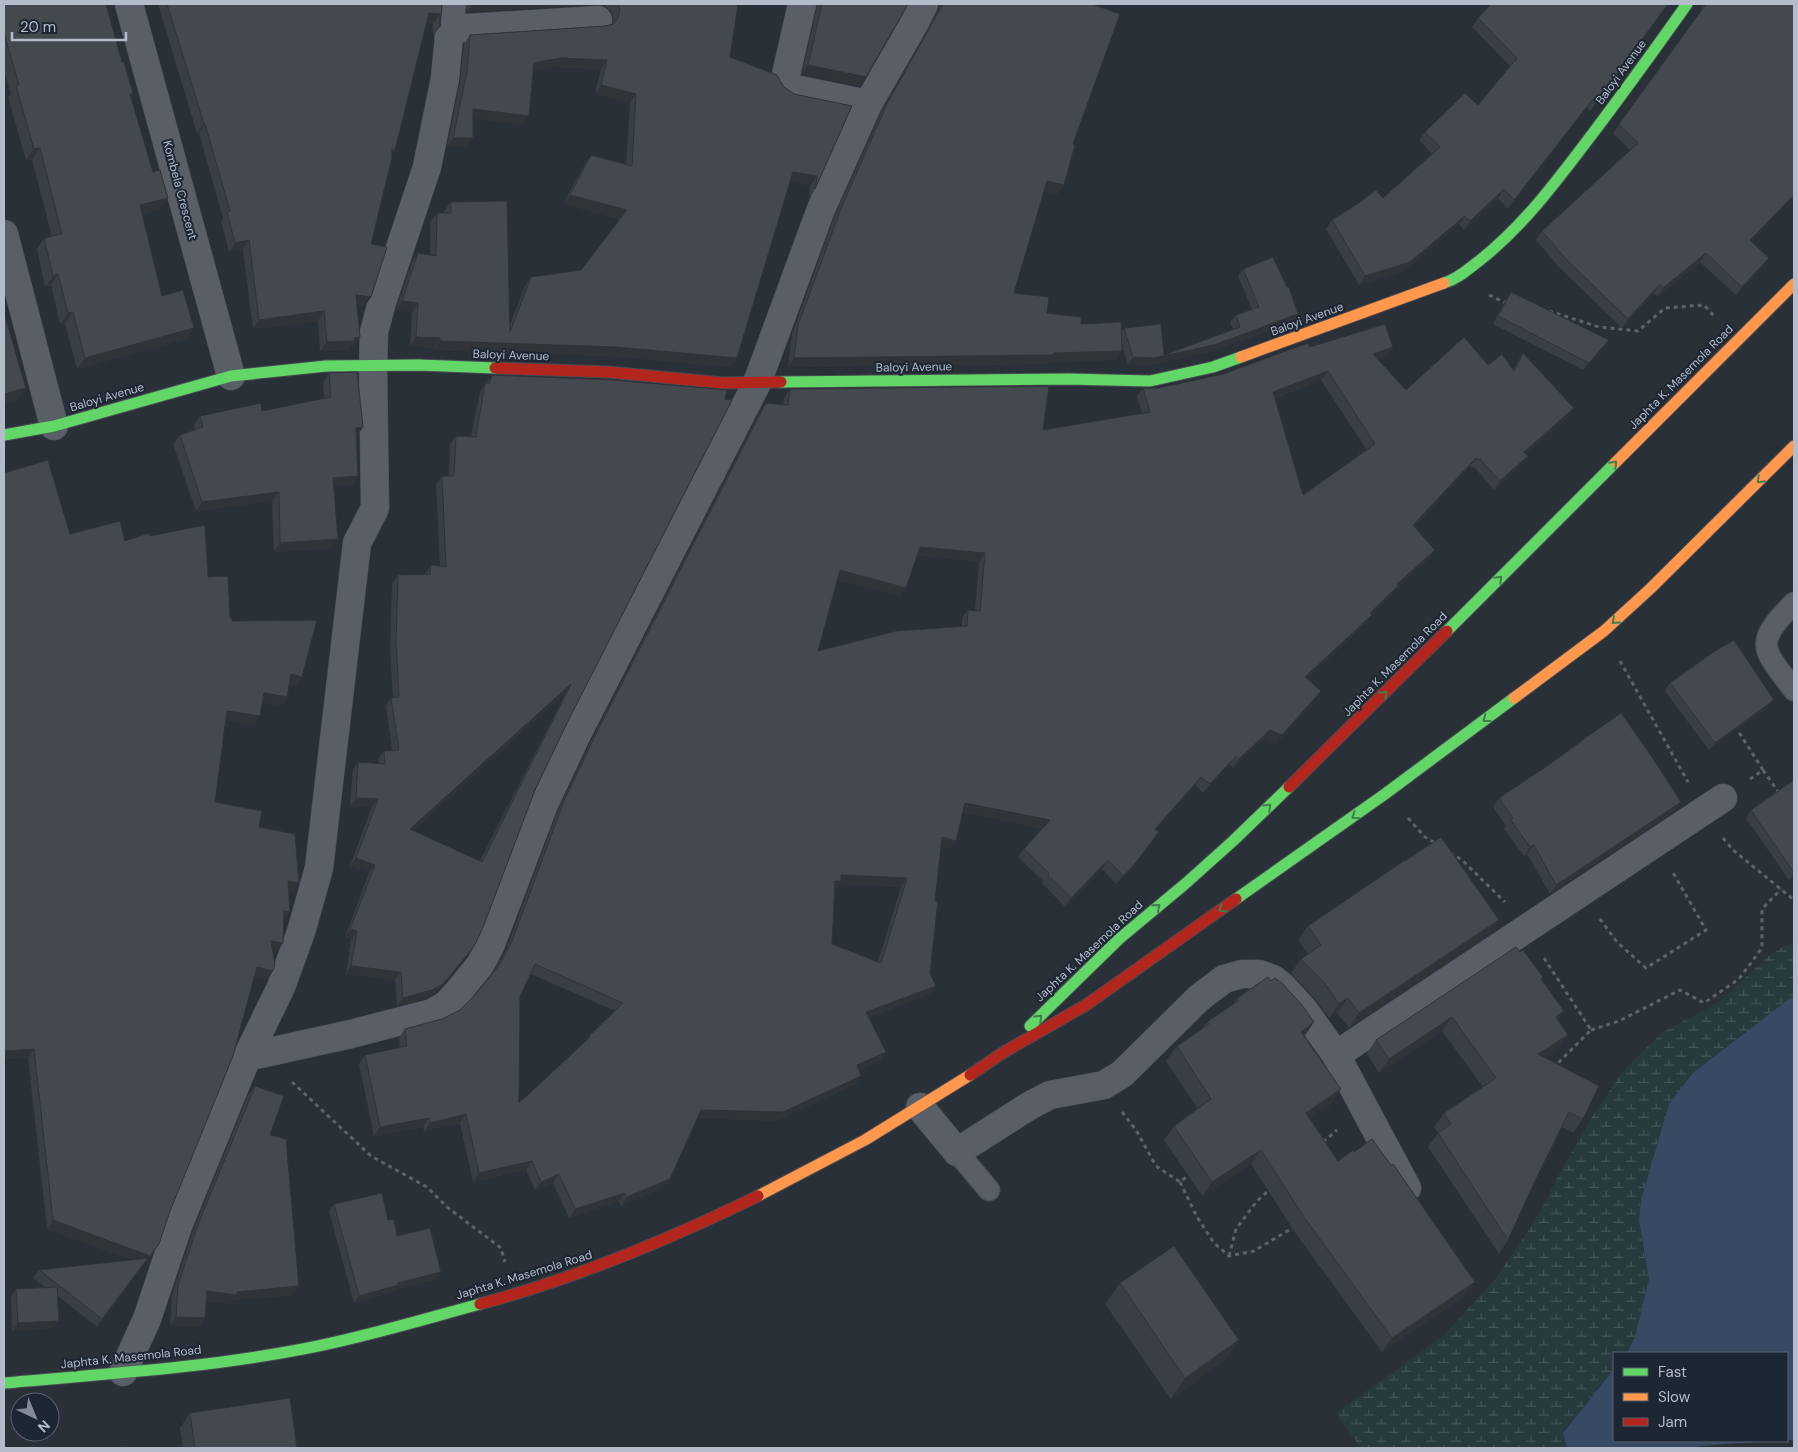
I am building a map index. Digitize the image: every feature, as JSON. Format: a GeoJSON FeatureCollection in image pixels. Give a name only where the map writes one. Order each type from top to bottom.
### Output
{"type":"FeatureCollection","features":[{"type":"Feature","properties":{"kind":"main road","name":"Baloyi Avenue"},"geometry":{"type":"LineString","coordinates":[[4,435],[54,426],[231,376],[326,366],[429,366],[608,372],[723,383],[1068,379],[1150,381],[1213,367],[1454,280],[1489,253],[1522,223],[1624,92],[1687,4]]}},
{"type":"Feature","properties":{"kind":"main road","name":"Japhta K. Masemola Road"},"geometry":{"type":"LineString","coordinates":[[1004,1052],[1118,939],[1185,884],[1232,841],[1384,695],[1794,284]]}},
{"type":"Feature","properties":{"kind":"main road","name":"Japhta K. Masemola Road"},"geometry":{"type":"LineString","coordinates":[[4,1383],[214,1362],[303,1348],[385,1330],[514,1295],[578,1275],[699,1225],[797,1177],[920,1107],[1004,1052],[1086,1005],[1385,794],[1604,631],[1651,588],[1794,446]]}},
{"type":"Feature","properties":{"kind":"street","name":"Kombela Crescent"},"geometry":{"type":"LineString","coordinates":[[129,4],[231,376]]}},
{"type":"Feature","properties":{"kind":"street"},"geometry":{"type":"LineString","coordinates":[[802,4],[785,79],[787,84],[795,89],[868,104]]}},
{"type":"Feature","properties":{"kind":"street"},"geometry":{"type":"LineString","coordinates":[[247,1057],[407,1021],[432,1013],[446,1005],[480,965],[490,944],[544,804],[576,736],[757,383],[821,210],[868,104],[924,4]]}},
{"type":"Feature","properties":{"kind":"street"},"geometry":{"type":"LineString","coordinates":[[123,1372],[147,1319],[178,1226],[247,1057],[281,987],[301,932],[320,868],[357,544],[375,508],[372,366],[374,332],[382,302],[427,167],[445,78],[451,16],[598,20]]}},
{"type":"Feature","properties":{"kind":"street"},"geometry":{"type":"LineString","coordinates":[[4,234],[54,426]]}},
{"type":"Feature","properties":{"kind":"street"},"geometry":{"type":"LineString","coordinates":[[1336,1054],[1713,805]]}},
{"type":"Feature","properties":{"kind":"street"},"geometry":{"type":"LineString","coordinates":[[920,1107],[957,1152],[1029,1106],[1050,1095],[1104,1085],[1122,1074],[1199,998],[1224,979],[1242,974],[1259,974],[1273,979],[1282,986],[1304,1010],[1336,1054],[1408,1188]]}},
{"type":"Feature","properties":{"kind":"lane"},"geometry":{"type":"LineString","coordinates":[[1794,603],[1774,624],[1766,643],[1767,652],[1794,690]]}},
{"type":"Feature","properties":{"kind":"lane"},"geometry":{"type":"LineString","coordinates":[[957,1152],[989,1190]]}},
{"type":"Feature","properties":{"kind":"path"},"geometry":{"type":"LineString","coordinates":[[1454,280],[1513,306]]}},
{"type":"Feature","properties":{"kind":"path"},"geometry":{"type":"LineString","coordinates":[[1546,310],[1599,327],[1638,331],[1665,308],[1704,305],[1737,341]]}},
{"type":"Feature","properties":{"kind":"path"},"geometry":{"type":"LineString","coordinates":[[1604,631],[1713,805],[1733,850],[1794,900]]}},
{"type":"Feature","properties":{"kind":"path"},"geometry":{"type":"LineString","coordinates":[[1733,722],[1784,799]]}},
{"type":"Feature","properties":{"kind":"path"},"geometry":{"type":"LineString","coordinates":[[1713,805],[1763,770]]}},
{"type":"Feature","properties":{"kind":"path"},"geometry":{"type":"LineString","coordinates":[[1591,1030],[1619,1021],[1680,990],[1704,1003],[1739,979],[1762,948],[1762,909],[1781,889]]}},
{"type":"Feature","properties":{"kind":"path"},"geometry":{"type":"LineString","coordinates":[[282,1050],[290,1081],[371,1156],[427,1187],[448,1207],[501,1248],[514,1295]]}},
{"type":"Feature","properties":{"kind":"path"},"geometry":{"type":"LineString","coordinates":[[1104,1085],[1114,1103],[1136,1130],[1156,1166],[1180,1182],[1197,1217],[1214,1243],[1230,1256]]}},
{"type":"Feature","properties":{"kind":"path"},"geometry":{"type":"LineString","coordinates":[[1320,1144],[1349,1120],[1366,1112]]}},
{"type":"Feature","properties":{"kind":"path"},"geometry":{"type":"LineString","coordinates":[[1180,1182],[1195,1170]]}},
{"type":"Feature","properties":{"kind":"path"},"geometry":{"type":"LineString","coordinates":[[1230,1256],[1236,1229],[1257,1201],[1278,1182]]}},
{"type":"Feature","properties":{"kind":"path"},"geometry":{"type":"LineString","coordinates":[[1230,1256],[1254,1251],[1297,1225]]}},
{"type":"Feature","properties":{"kind":"green space"},"geometry":{"type":"Polygon","coordinates":[[[1794,942],[1794,997],[1789,999],[1641,1200],[1639,1220],[1649,1279],[1635,1337],[1628,1352],[1613,1352],[1613,1370],[1563,1432],[1567,1448],[1361,1448],[1336,1413],[1444,1335],[1496,1278],[1538,1216],[1557,1178],[1592,1117],[1623,1071],[1663,1032],[1719,1002],[1772,953],[1794,942]]]}},
{"type":"Feature","properties":{"kind":"water"},"geometry":{"type":"Polygon","coordinates":[[[1794,997],[1794,1441],[1788,1439],[1788,1352],[1628,1352],[1635,1337],[1649,1279],[1639,1220],[1641,1200],[1669,1104],[1693,1073],[1794,997]]]}},
{"type":"Feature","properties":{"kind":"water"},"geometry":{"type":"Polygon","coordinates":[[[1613,1370],[1613,1442],[1753,1442],[1691,1448],[1567,1448],[1563,1433],[1613,1370]]]}},
{"type":"Feature","properties":{"kind":"building"},"geometry":{"type":"Polygon","coordinates":[[[4,4],[106,4],[122,62],[124,62],[133,93],[130,94],[153,172],[160,170],[168,198],[140,205],[162,296],[183,290],[194,328],[85,358],[73,312],[68,313],[58,274],[53,276],[44,238],[62,234],[40,148],[34,149],[16,86],[19,85],[4,33],[4,4]]]}},
{"type":"Feature","properties":{"kind":"building"},"geometry":{"type":"Polygon","coordinates":[[[167,4],[442,4],[440,27],[440,14],[429,13],[395,150],[392,149],[392,158],[371,244],[387,247],[371,297],[356,295],[360,337],[354,338],[354,341],[327,342],[324,311],[259,320],[249,240],[235,243],[227,212],[230,211],[167,4]]]}},
{"type":"Feature","properties":{"kind":"building"},"geometry":{"type":"Polygon","coordinates":[[[618,4],[738,4],[730,57],[777,75],[783,86],[794,94],[852,106],[815,189],[817,176],[793,172],[737,358],[616,347],[440,341],[440,338],[416,337],[418,303],[402,301],[418,253],[436,256],[437,213],[451,213],[451,202],[507,201],[510,332],[531,277],[581,270],[627,210],[570,195],[591,155],[632,166],[636,94],[601,85],[607,60],[560,58],[534,63],[529,116],[473,109],[473,138],[453,138],[467,72],[470,35],[606,26],[613,24],[618,18],[620,10],[618,4]]]}},
{"type":"Feature","properties":{"kind":"building"},"geometry":{"type":"Polygon","coordinates":[[[822,4],[908,4],[866,77],[808,65],[822,4]]]}},
{"type":"Feature","properties":{"kind":"building"},"geometry":{"type":"Polygon","coordinates":[[[943,4],[1092,4],[1120,14],[1073,144],[1075,145],[1064,185],[1047,181],[1014,293],[1049,297],[1047,313],[1081,317],[1081,324],[1121,322],[1122,351],[1054,353],[1054,355],[794,358],[798,325],[842,206],[888,102],[943,4]]]}},
{"type":"Feature","properties":{"kind":"building"},"geometry":{"type":"Polygon","coordinates":[[[1491,4],[1668,4],[1596,102],[1593,99],[1514,200],[1504,189],[1470,221],[1465,216],[1410,262],[1365,276],[1332,220],[1376,190],[1383,198],[1440,147],[1425,132],[1465,93],[1478,105],[1517,58],[1478,18],[1491,4]]]}},
{"type":"Feature","properties":{"kind":"building"},"geometry":{"type":"Polygon","coordinates":[[[1706,4],[1794,4],[1794,195],[1750,240],[1769,258],[1742,287],[1706,253],[1663,288],[1660,284],[1628,319],[1565,258],[1542,231],[1638,143],[1619,124],[1706,4]]]}},
{"type":"Feature","properties":{"kind":"building"},"geometry":{"type":"Polygon","coordinates":[[[1273,257],[1287,287],[1289,287],[1298,314],[1214,345],[1154,358],[1133,357],[1124,328],[1161,324],[1164,355],[1240,327],[1236,315],[1259,307],[1243,269],[1273,257]]]}},
{"type":"Feature","properties":{"kind":"building"},"geometry":{"type":"Polygon","coordinates":[[[1511,292],[1609,340],[1589,363],[1498,316],[1511,292]]]}},
{"type":"Feature","properties":{"kind":"building"},"geometry":{"type":"Polygon","coordinates":[[[4,316],[26,388],[4,394],[4,316]]]}},
{"type":"Feature","properties":{"kind":"building"},"geometry":{"type":"Polygon","coordinates":[[[1385,324],[1393,347],[1373,354],[1406,390],[1464,337],[1488,365],[1502,354],[1514,371],[1523,353],[1574,408],[1524,452],[1528,456],[1500,481],[1480,459],[1476,458],[1413,525],[1435,550],[1397,584],[1398,586],[1370,613],[1372,615],[1305,677],[1321,691],[1282,735],[1270,730],[1239,759],[1236,756],[1210,784],[1201,777],[1155,829],[1159,832],[1134,865],[1123,876],[1108,860],[1071,898],[1024,849],[1050,820],[965,803],[956,841],[942,837],[935,901],[938,901],[930,973],[936,986],[866,1012],[886,1052],[857,1065],[861,1076],[783,1112],[701,1110],[670,1179],[627,1197],[625,1193],[575,1209],[559,1174],[541,1182],[532,1161],[479,1173],[466,1114],[430,1123],[429,1118],[380,1127],[365,1055],[407,1046],[405,1029],[442,1019],[460,1010],[476,994],[500,964],[512,941],[564,801],[596,734],[766,403],[788,405],[790,389],[1049,386],[1043,430],[1150,412],[1143,388],[1159,388],[1223,374],[1308,343],[1310,347],[1385,324]],[[1328,371],[1273,392],[1303,495],[1375,444],[1328,371]],[[920,547],[906,588],[840,570],[818,651],[896,631],[967,626],[968,610],[980,611],[985,553],[920,547]],[[841,875],[841,881],[835,881],[832,944],[881,963],[907,878],[841,875]],[[535,964],[520,997],[519,1103],[590,1037],[623,1003],[535,964]]]}},
{"type":"Feature","properties":{"kind":"building"},"geometry":{"type":"Polygon","coordinates":[[[357,372],[363,427],[356,428],[358,476],[333,478],[338,539],[280,543],[279,492],[202,502],[180,435],[203,427],[200,416],[261,403],[262,411],[331,397],[329,373],[357,372]]]}},
{"type":"Feature","properties":{"kind":"building"},"geometry":{"type":"Polygon","coordinates":[[[492,375],[613,380],[727,390],[725,399],[732,400],[568,721],[535,790],[482,930],[473,948],[442,985],[432,990],[403,998],[401,972],[351,966],[357,931],[350,929],[375,865],[356,858],[378,799],[356,798],[358,762],[385,764],[384,751],[399,750],[391,698],[399,697],[396,642],[398,575],[430,574],[431,565],[446,567],[442,476],[454,476],[456,436],[476,437],[485,383],[489,384],[492,375]],[[571,684],[410,829],[482,862],[571,684]]]}},
{"type":"Feature","properties":{"kind":"building"},"geometry":{"type":"Polygon","coordinates":[[[48,460],[70,534],[120,521],[125,541],[149,533],[150,536],[205,525],[208,577],[228,576],[230,618],[232,618],[232,621],[317,620],[302,677],[291,674],[287,697],[264,693],[260,716],[227,711],[215,802],[262,811],[259,827],[295,834],[299,883],[288,881],[290,912],[284,911],[283,943],[271,941],[275,965],[273,971],[257,967],[233,1056],[170,1211],[159,1244],[150,1256],[53,1220],[34,1049],[5,1051],[4,1081],[4,473],[48,460]]]}},
{"type":"Feature","properties":{"kind":"building"},"geometry":{"type":"Polygon","coordinates":[[[1734,640],[1774,700],[1715,743],[1670,683],[1734,640]]]}},
{"type":"Feature","properties":{"kind":"building"},"geometry":{"type":"Polygon","coordinates":[[[1621,713],[1681,802],[1556,885],[1534,845],[1530,847],[1511,820],[1513,818],[1499,798],[1621,713]]]}},
{"type":"Feature","properties":{"kind":"building"},"geometry":{"type":"Polygon","coordinates":[[[1794,780],[1794,873],[1751,810],[1794,780]]]}},
{"type":"Feature","properties":{"kind":"building"},"geometry":{"type":"Polygon","coordinates":[[[1441,837],[1499,920],[1359,1013],[1348,998],[1339,1004],[1326,985],[1301,959],[1321,945],[1308,926],[1441,837]]]}},
{"type":"Feature","properties":{"kind":"building"},"geometry":{"type":"Polygon","coordinates":[[[1516,947],[1520,952],[1523,950],[1543,977],[1541,979],[1564,1011],[1556,1017],[1568,1035],[1538,1054],[1599,1086],[1583,1119],[1569,1112],[1508,1240],[1438,1133],[1451,1124],[1444,1113],[1496,1078],[1452,1017],[1389,1059],[1376,1040],[1516,947]]]}},
{"type":"Feature","properties":{"kind":"building"},"geometry":{"type":"Polygon","coordinates":[[[1268,977],[1271,981],[1275,978],[1282,983],[1302,1005],[1314,1022],[1301,1032],[1341,1089],[1306,1113],[1338,1161],[1372,1139],[1391,1165],[1393,1164],[1475,1282],[1392,1338],[1304,1217],[1261,1150],[1212,1182],[1174,1126],[1211,1099],[1177,1046],[1209,1024],[1207,1022],[1238,1001],[1237,998],[1268,977]]]}},
{"type":"Feature","properties":{"kind":"building"},"geometry":{"type":"Polygon","coordinates":[[[255,1086],[284,1096],[270,1135],[286,1139],[299,1286],[237,1292],[237,1295],[207,1291],[205,1318],[176,1317],[178,1285],[199,1222],[255,1086]]]}},
{"type":"Feature","properties":{"kind":"building"},"geometry":{"type":"Polygon","coordinates":[[[382,1193],[388,1220],[394,1219],[397,1236],[430,1228],[441,1272],[398,1283],[398,1285],[359,1296],[334,1204],[382,1193]]]}},
{"type":"Feature","properties":{"kind":"building"},"geometry":{"type":"Polygon","coordinates":[[[1174,1246],[1239,1340],[1185,1378],[1120,1283],[1174,1246]]]}},
{"type":"Feature","properties":{"kind":"building"},"geometry":{"type":"Polygon","coordinates":[[[148,1258],[102,1319],[39,1270],[148,1258]]]}},
{"type":"Feature","properties":{"kind":"building"},"geometry":{"type":"Polygon","coordinates":[[[57,1287],[59,1321],[18,1323],[16,1289],[57,1287]]]}},
{"type":"Feature","properties":{"kind":"building"},"geometry":{"type":"Polygon","coordinates":[[[290,1398],[297,1448],[195,1448],[190,1413],[290,1398]]]}},
{"type":"Feature","properties":{"kind":"traffic: fast"},"geometry":{"type":"LineString","coordinates":[[1444,283],[1463,274],[1509,235],[1522,221],[1597,128],[1687,4]]}},
{"type":"Feature","properties":{"kind":"traffic: fast"},"geometry":{"type":"LineString","coordinates":[[781,382],[1068,379],[1150,381],[1213,367],[1241,357]]}},
{"type":"Feature","properties":{"kind":"traffic: fast"},"geometry":{"type":"LineString","coordinates":[[4,435],[54,426],[231,376],[326,366],[419,365],[495,368]]}},
{"type":"Feature","properties":{"kind":"traffic: fast"},"geometry":{"type":"LineString","coordinates":[[1447,631],[1616,462]]}},
{"type":"Feature","properties":{"kind":"traffic: fast"},"geometry":{"type":"LineString","coordinates":[[1236,899],[1385,794],[1514,698]]}},
{"type":"Feature","properties":{"kind":"traffic: fast"},"geometry":{"type":"LineString","coordinates":[[1030,1026],[1119,939],[1185,884],[1289,787]]}},
{"type":"Feature","properties":{"kind":"traffic: fast"},"geometry":{"type":"LineString","coordinates":[[4,1383],[154,1370],[266,1356],[347,1340],[480,1304]]}},
{"type":"Feature","properties":{"kind":"traffic: slow"},"geometry":{"type":"LineString","coordinates":[[1241,357],[1444,283]]}},
{"type":"Feature","properties":{"kind":"traffic: slow"},"geometry":{"type":"LineString","coordinates":[[1616,462],[1794,284]]}},
{"type":"Feature","properties":{"kind":"traffic: slow"},"geometry":{"type":"LineString","coordinates":[[1514,698],[1604,631],[1651,588],[1794,446]]}},
{"type":"Feature","properties":{"kind":"traffic: slow"},"geometry":{"type":"LineString","coordinates":[[758,1196],[865,1140],[970,1075]]}},
{"type":"Feature","properties":{"kind":"traffic: jam"},"geometry":{"type":"LineString","coordinates":[[495,368],[608,372],[723,383],[781,382]]}},
{"type":"Feature","properties":{"kind":"traffic: jam"},"geometry":{"type":"LineString","coordinates":[[1289,787],[1447,631]]}},
{"type":"Feature","properties":{"kind":"traffic: jam"},"geometry":{"type":"LineString","coordinates":[[970,1075],[1004,1052],[1086,1005],[1236,899]]}},
{"type":"Feature","properties":{"kind":"traffic: jam"},"geometry":{"type":"LineString","coordinates":[[480,1304],[516,1294],[622,1257],[758,1196]]}}]}
